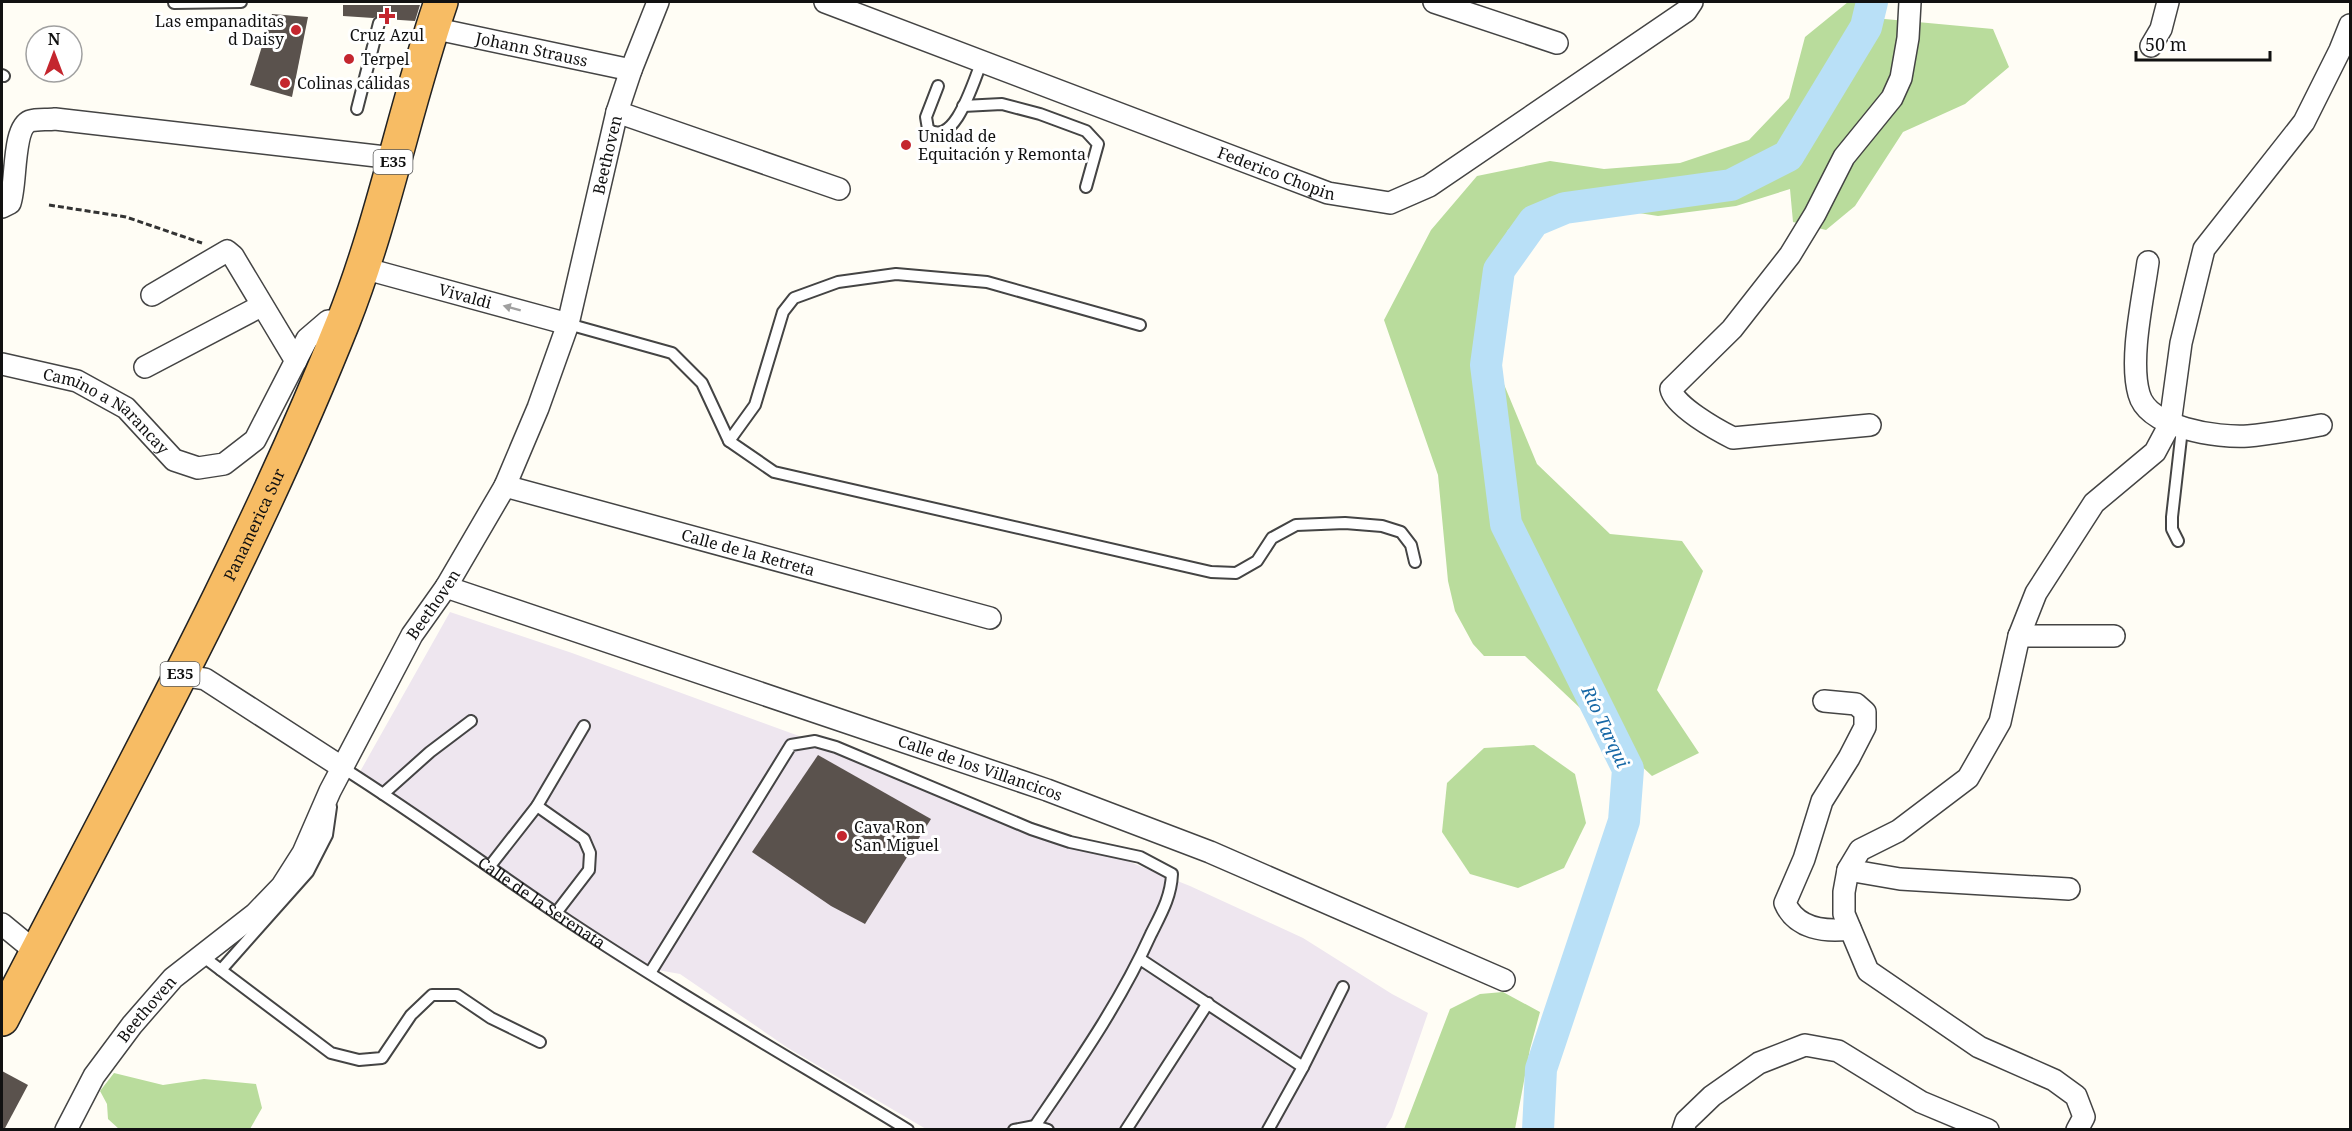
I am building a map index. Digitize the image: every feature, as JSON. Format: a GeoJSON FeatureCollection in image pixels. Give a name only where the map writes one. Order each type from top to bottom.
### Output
{"type":"FeatureCollection","features":[{"type":"Feature","properties":{"kind":"highway","name":"Panamerica Sur"},"geometry":{"type":"LineString","coordinates":[[2,1019],[180,675],[270,493],[343,322],[363,268],[436,15]]}},
{"type":"Feature","properties":{"kind":"street","name":"Beethoven"},"geometry":{"type":"LineString","coordinates":[[66,1130],[94,1076],[132,1025],[173,978],[255,914],[282,886],[303,853],[330,791],[412,635],[446,587],[505,486],[538,408],[568,324],[617,112],[658,2]]}},
{"type":"Feature","properties":{"kind":"street","name":"Federico Chopin"},"geometry":{"type":"LineString","coordinates":[[825,2],[1328,193],[1390,203],[1430,186],[1686,11],[1692,2]]}},
{"type":"Feature","properties":{"kind":"street"},"geometry":{"type":"LineString","coordinates":[[1434,2],[1557,43]]}},
{"type":"Feature","properties":{"kind":"street"},"geometry":{"type":"LineString","coordinates":[[1870,425],[1733,438],[1716,430],[1678,402],[1672,396],[1671,389],[1732,329],[1790,255],[1815,214],[1844,157],[1892,98],[1903,68],[1908,38],[1910,2]]}},
{"type":"Feature","properties":{"kind":"street"},"geometry":{"type":"LineString","coordinates":[[2151,46],[2161,29],[2168,2]]}},
{"type":"Feature","properties":{"kind":"street","name":"Johann Strauss"},"geometry":{"type":"LineString","coordinates":[[436,15],[631,70]]}},
{"type":"Feature","properties":{"kind":"street"},"geometry":{"type":"LineString","coordinates":[[2077,1130],[2084,1117],[2076,1096],[2054,1080],[1979,1047],[1868,971],[1844,914],[1844,892],[1848,870],[1860,850],[1898,831],[1968,778],[2000,722],[2019,636],[2036,593],[2094,503],[2155,452],[2176,427],[2181,343],[2204,249],[2304,122],[2350,25]]}},
{"type":"Feature","properties":{"kind":"street"},"geometry":{"type":"LineString","coordinates":[[617,112],[839,189]]}},
{"type":"Feature","properties":{"kind":"street"},"geometry":{"type":"LineString","coordinates":[[2,207],[10,203],[15,190],[17,142],[20,130],[30,121],[54,119],[394,158]]}},
{"type":"Feature","properties":{"kind":"street"},"geometry":{"type":"LineString","coordinates":[[152,295],[227,251],[233,256],[296,361]]}},
{"type":"Feature","properties":{"kind":"street"},"geometry":{"type":"LineString","coordinates":[[2148,262],[2136,363],[2139,394],[2144,406],[2176,427],[2246,436],[2321,425]]}},
{"type":"Feature","properties":{"kind":"street","name":"Vivaldi"},"geometry":{"type":"LineString","coordinates":[[363,268],[568,324]]}},
{"type":"Feature","properties":{"kind":"street"},"geometry":{"type":"LineString","coordinates":[[145,367],[261,306]]}},
{"type":"Feature","properties":{"kind":"street","name":"Camino a Narancay"},"geometry":{"type":"LineString","coordinates":[[2,364],[77,381],[126,408],[174,460],[198,468],[224,465],[255,440],[307,339],[328,321],[343,322]]}},
{"type":"Feature","properties":{"kind":"street","name":"Calle de la Retreta"},"geometry":{"type":"LineString","coordinates":[[505,486],[990,618]]}},
{"type":"Feature","properties":{"kind":"street","name":"Calle de los Villancicos"},"geometry":{"type":"LineString","coordinates":[[446,587],[1058,795],[1210,852],[1504,980]]}},
{"type":"Feature","properties":{"kind":"street"},"geometry":{"type":"LineString","coordinates":[[2019,636],[2114,636]]}},
{"type":"Feature","properties":{"kind":"street","name":"Calle de la Serenata"},"geometry":{"type":"LineString","coordinates":[[180,675],[206,680],[343,768]]}},
{"type":"Feature","properties":{"kind":"street"},"geometry":{"type":"LineString","coordinates":[[1824,701],[1856,704],[1865,712],[1865,728],[1822,801],[1804,859],[1785,903],[1789,913],[1805,924],[1829,932],[1850,929]]}},
{"type":"Feature","properties":{"kind":"street"},"geometry":{"type":"LineString","coordinates":[[1848,870],[1900,879],[2069,890]]}},
{"type":"Feature","properties":{"kind":"street"},"geometry":{"type":"LineString","coordinates":[[2,924],[36,952]]}},
{"type":"Feature","properties":{"kind":"street"},"geometry":{"type":"LineString","coordinates":[[1683,1130],[1686,1121],[1712,1096],[1759,1064],[1805,1045],[1838,1051],[1921,1102],[1988,1130]]}},
{"type":"Feature","properties":{"kind":"lane"},"geometry":{"type":"LineString","coordinates":[[174,3],[241,2]]}},
{"type":"Feature","properties":{"kind":"lane"},"geometry":{"type":"LineString","coordinates":[[357,109],[379,23]]}},
{"type":"Feature","properties":{"kind":"lane"},"geometry":{"type":"LineString","coordinates":[[938,86],[926,117],[928,129],[935,134],[943,133],[954,124],[982,61]]}},
{"type":"Feature","properties":{"kind":"lane"},"geometry":{"type":"LineString","coordinates":[[963,106],[1002,104],[1040,114],[1086,131],[1098,144],[1086,187]]}},
{"type":"Feature","properties":{"kind":"lane"},"geometry":{"type":"LineString","coordinates":[[729,441],[755,405],[783,312],[794,298],[838,282],[896,274],[987,282],[1140,325]]}},
{"type":"Feature","properties":{"kind":"lane"},"geometry":{"type":"LineString","coordinates":[[568,324],[672,353],[702,383],[729,441],[774,472],[1211,572],[1236,573],[1257,561],[1272,538],[1296,525],[1345,523],[1382,526],[1401,532],[1411,545],[1415,562]]}},
{"type":"Feature","properties":{"kind":"lane"},"geometry":{"type":"LineString","coordinates":[[2176,427],[2172,529],[2178,541]]}},
{"type":"Feature","properties":{"kind":"lane"},"geometry":{"type":"LineString","coordinates":[[383,794],[430,752],[471,721]]}},
{"type":"Feature","properties":{"kind":"lane"},"geometry":{"type":"LineString","coordinates":[[490,866],[537,806],[584,726]]}},
{"type":"Feature","properties":{"kind":"lane"},"geometry":{"type":"LineString","coordinates":[[650,973],[791,745],[815,741],[836,747],[1031,829],[1070,842],[1140,857],[1172,874],[1171,891],[1140,959],[1113,1009],[1035,1126]]}},
{"type":"Feature","properties":{"kind":"lane","name":"Calle de la Serenata"},"geometry":{"type":"LineString","coordinates":[[343,768],[556,913],[908,1130]]}},
{"type":"Feature","properties":{"kind":"lane"},"geometry":{"type":"LineString","coordinates":[[221,970],[308,872],[327,835],[331,809],[330,791]]}},
{"type":"Feature","properties":{"kind":"lane"},"geometry":{"type":"LineString","coordinates":[[537,806],[584,839],[590,853],[589,870],[556,913]]}},
{"type":"Feature","properties":{"kind":"lane"},"geometry":{"type":"LineString","coordinates":[[201,954],[331,1053],[350,1058],[359,1060],[382,1058],[411,1015],[432,995],[458,994],[491,1018],[540,1042]]}},
{"type":"Feature","properties":{"kind":"lane"},"geometry":{"type":"LineString","coordinates":[[1140,959],[1303,1067]]}},
{"type":"Feature","properties":{"kind":"lane"},"geometry":{"type":"LineString","coordinates":[[1268,1130],[1343,987]]}},
{"type":"Feature","properties":{"kind":"lane"},"geometry":{"type":"LineString","coordinates":[[1126,1130],[1208,1002]]}},
{"type":"Feature","properties":{"kind":"lane"},"geometry":{"type":"LineString","coordinates":[[1014,1130],[1035,1126],[1048,1130]]}},
{"type":"Feature","properties":{"kind":"path"},"geometry":{"type":"LineString","coordinates":[[50,205],[126,217],[227,251]]}},
{"type":"Feature","properties":{"kind":"shaded area"},"geometry":{"type":"Polygon","coordinates":[[[450,612],[572,653],[977,801],[1190,886],[1303,938],[1392,994],[1428,1013],[1392,1117],[1385,1129],[926,1129],[788,1048],[680,974],[619,963],[387,805],[367,783],[357,777],[450,612]]]}},
{"type":"Feature","properties":{"kind":"green space"},"geometry":{"type":"Polygon","coordinates":[[[1848,2],[1872,2],[1874,18],[1993,29],[2009,67],[1965,104],[1903,132],[1855,206],[1826,230],[1793,222],[1790,189],[1736,206],[1658,216],[1568,202],[1508,230],[1487,281],[1482,350],[1503,382],[1537,464],[1610,534],[1682,541],[1703,571],[1657,690],[1699,753],[1652,776],[1525,656],[1484,656],[1473,644],[1455,611],[1448,581],[1438,475],[1384,320],[1431,230],[1477,176],[1550,161],[1604,169],[1680,163],[1749,140],[1789,98],[1805,37],[1848,2]]]}},
{"type":"Feature","properties":{"kind":"green space"},"geometry":{"type":"Polygon","coordinates":[[[1534,745],[1575,774],[1586,823],[1564,868],[1518,888],[1470,874],[1442,832],[1447,783],[1484,748],[1534,745]]]}},
{"type":"Feature","properties":{"kind":"green space"},"geometry":{"type":"Polygon","coordinates":[[[1503,992],[1540,1012],[1530,1049],[1515,1129],[1404,1129],[1450,1009],[1480,994],[1503,992]]]}},
{"type":"Feature","properties":{"kind":"green space"},"geometry":{"type":"Polygon","coordinates":[[[114,1073],[163,1085],[204,1079],[256,1084],[262,1108],[250,1129],[119,1129],[108,1119],[107,1104],[100,1091],[114,1073]]]}},
{"type":"Feature","properties":{"kind":"building"},"geometry":{"type":"Polygon","coordinates":[[[343,5],[420,5],[415,21],[385,19],[380,16],[373,18],[343,16],[343,5]]]}},
{"type":"Feature","properties":{"kind":"building"},"geometry":{"type":"Polygon","coordinates":[[[272,14],[308,17],[292,97],[250,85],[272,14]]]}},
{"type":"Feature","properties":{"kind":"building","name":"Cava Ron San Miguel"},"geometry":{"type":"Polygon","coordinates":[[[818,755],[931,819],[865,924],[831,906],[752,852],[818,755]]]}},
{"type":"Feature","properties":{"kind":"building"},"geometry":{"type":"Polygon","coordinates":[[[2,1071],[28,1085],[4,1130],[2,1130],[2,1071]]]}},
{"type":"Feature","properties":{"kind":"waterway","name":"Río Tarqui"},"geometry":{"type":"LineString","coordinates":[[1538,1130],[1541,1069],[1624,821],[1628,769],[1506,524],[1486,365],[1499,270],[1534,221],[1565,208],[1731,185],[1788,156],[1866,27],[1872,2]]}},
{"type":"Feature","properties":{"kind":"place","name":"Cruz Azul"},"geometry":{"type":"Point","coordinates":[387,16]}},
{"type":"Feature","properties":{"kind":"place","name":"Las empanaditas d Daisy"},"geometry":{"type":"Point","coordinates":[296,30]}},
{"type":"Feature","properties":{"kind":"place","name":"Terpel"},"geometry":{"type":"Point","coordinates":[349,59]}},
{"type":"Feature","properties":{"kind":"place","name":"Colinas cálidas"},"geometry":{"type":"Point","coordinates":[285,83]}},
{"type":"Feature","properties":{"kind":"place","name":"Unidad de Equitación y Remonta"},"geometry":{"type":"Point","coordinates":[906,145]}},
{"type":"Feature","properties":{"kind":"place","name":"Cava Ron San Miguel"},"geometry":{"type":"Point","coordinates":[842,836]}}]}
